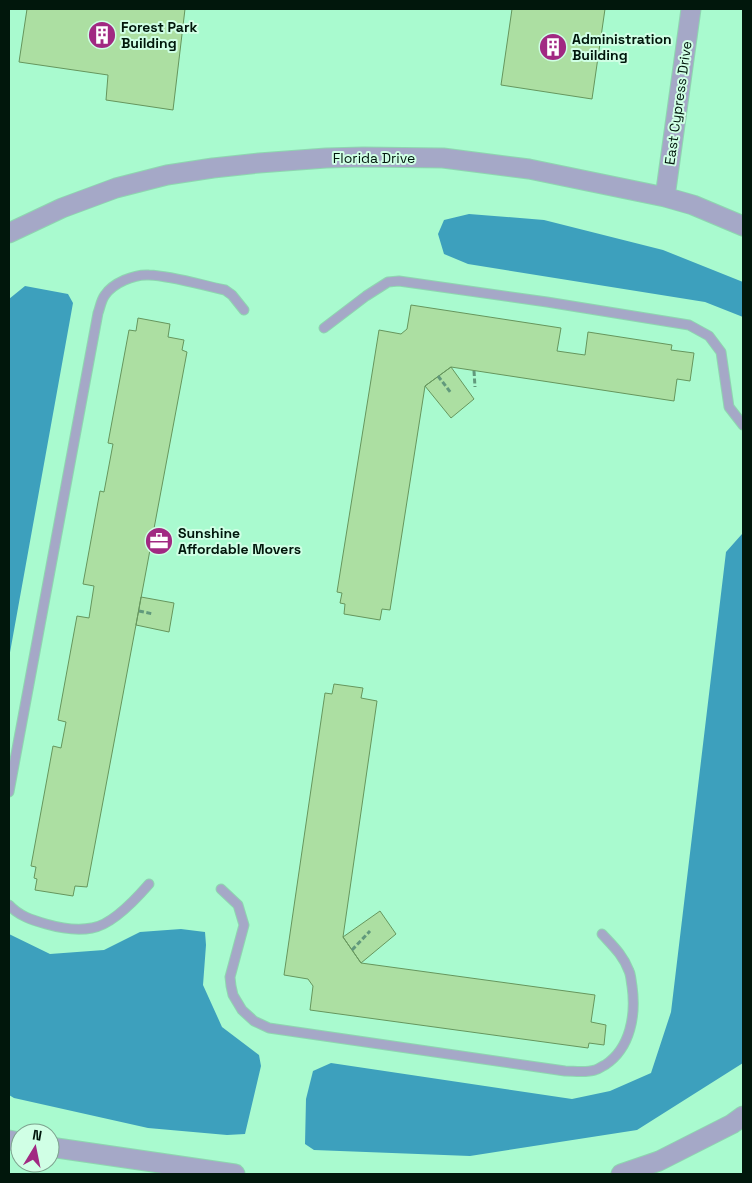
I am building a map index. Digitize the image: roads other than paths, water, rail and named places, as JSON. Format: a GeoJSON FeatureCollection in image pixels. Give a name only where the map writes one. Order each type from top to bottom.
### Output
{"type":"FeatureCollection","features":[{"type":"Feature","properties":{"kind":"street","name":"East Cypress Drive"},"geometry":{"type":"LineString","coordinates":[[666,197],[691,9]]}},
{"type":"Feature","properties":{"kind":"street","name":"Florida Drive"},"geometry":{"type":"LineString","coordinates":[[9,233],[62,208],[116,188],[167,175],[213,168],[326,158],[363,157],[443,158],[530,169],[666,197],[692,205],[743,226]]}},
{"type":"Feature","properties":{"kind":"street"},"geometry":{"type":"LineString","coordinates":[[621,1174],[659,1161],[732,1124],[743,1116]]}},
{"type":"Feature","properties":{"kind":"street"},"geometry":{"type":"LineString","coordinates":[[60,1148],[234,1174]]}},
{"type":"Feature","properties":{"kind":"lane"},"geometry":{"type":"LineString","coordinates":[[9,792],[98,313],[104,296],[115,285],[130,278],[148,275],[225,290],[244,310]]}},
{"type":"Feature","properties":{"kind":"lane"},"geometry":{"type":"LineString","coordinates":[[324,328],[388,282],[398,281],[547,302],[689,325],[709,336],[721,352],[729,407],[743,425]]}},
{"type":"Feature","properties":{"kind":"lane"},"geometry":{"type":"LineString","coordinates":[[9,905],[15,912],[33,921],[76,929],[93,928],[109,920],[126,907],[149,884]]}},
{"type":"Feature","properties":{"kind":"lane"},"geometry":{"type":"LineString","coordinates":[[221,889],[238,905],[244,925],[230,976],[231,986],[242,1010],[254,1021],[269,1028],[564,1071],[583,1072],[596,1070],[617,1056],[626,1042],[633,1011],[633,991],[630,972],[620,953],[602,934]]}},
{"type":"Feature","properties":{"kind":"water"},"geometry":{"type":"Polygon","coordinates":[[[469,214],[544,220],[663,250],[743,282],[743,317],[705,302],[468,264],[444,254],[438,234],[444,220],[469,214]]]}},
{"type":"Feature","properties":{"kind":"water"},"geometry":{"type":"Polygon","coordinates":[[[25,286],[68,294],[73,303],[9,658],[9,299],[25,286]]]}},
{"type":"Feature","properties":{"kind":"water"},"geometry":{"type":"Polygon","coordinates":[[[742,534],[743,1063],[637,1130],[470,1156],[314,1150],[305,1144],[306,1099],[313,1071],[331,1063],[572,1099],[610,1091],[651,1073],[671,1012],[726,552],[742,534]]]}},
{"type":"Feature","properties":{"kind":"water"},"geometry":{"type":"Polygon","coordinates":[[[181,929],[205,932],[203,985],[222,1027],[259,1055],[261,1066],[245,1134],[227,1135],[148,1128],[14,1098],[9,1095],[9,934],[50,954],[104,950],[140,932],[181,929]]]}},
{"type":"Feature","properties":{"kind":"place","name":"Forest Park Building"},"geometry":{"type":"Point","coordinates":[102,35]}},
{"type":"Feature","properties":{"kind":"place","name":"Administration Building"},"geometry":{"type":"Point","coordinates":[553,47]}},
{"type":"Feature","properties":{"kind":"place","name":"Sunshine Affordable Movers"},"geometry":{"type":"Point","coordinates":[159,541]}}]}
